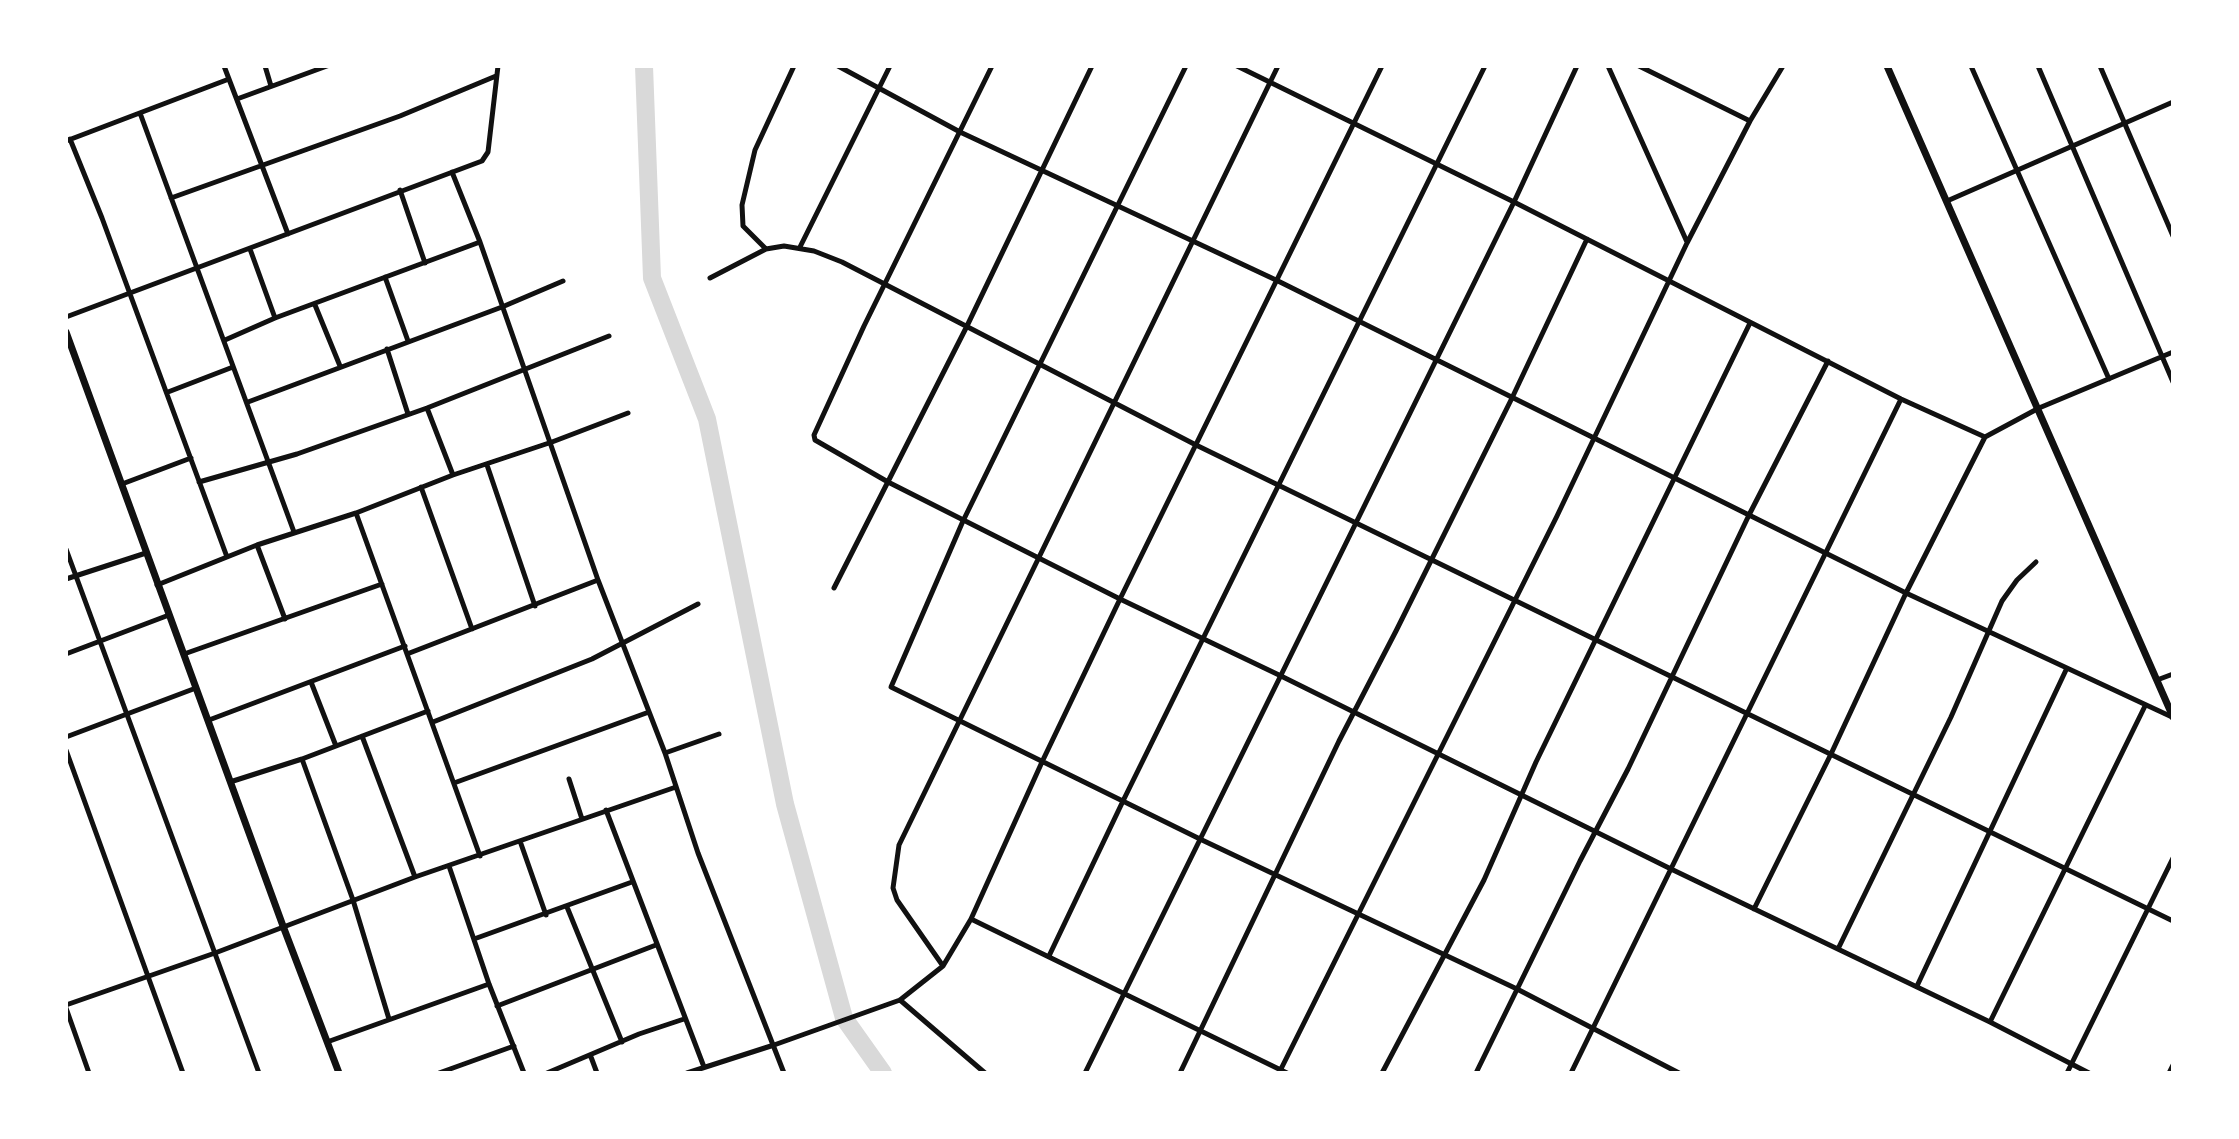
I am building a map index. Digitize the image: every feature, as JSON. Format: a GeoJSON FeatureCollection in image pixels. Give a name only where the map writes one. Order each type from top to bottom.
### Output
{"type":"FeatureCollection","features":[{"type":"Feature","properties":{"kind":"street"},"geometry":{"type":"LineString","coordinates":[[224,66],[288,234]]}},
{"type":"Feature","properties":{"kind":"street"},"geometry":{"type":"LineString","coordinates":[[265,66],[271,86]]}},
{"type":"Feature","properties":{"kind":"street"},"geometry":{"type":"LineString","coordinates":[[237,99],[327,66]]}},
{"type":"Feature","properties":{"kind":"street"},"geometry":{"type":"LineString","coordinates":[[66,317],[486,157],[498,66]]}},
{"type":"Feature","properties":{"kind":"street"},"geometry":{"type":"LineString","coordinates":[[766,249],[743,226],[742,205],[755,150],[794,66]]}},
{"type":"Feature","properties":{"kind":"street"},"geometry":{"type":"LineString","coordinates":[[838,66],[960,132],[1276,280],[1906,593],[2173,718]]}},
{"type":"Feature","properties":{"kind":"street"},"geometry":{"type":"LineString","coordinates":[[800,247],[890,66]]}},
{"type":"Feature","properties":{"kind":"street"},"geometry":{"type":"LineString","coordinates":[[992,66],[818,425],[815,440],[963,521],[1671,869],[1917,986],[2089,1073]]}},
{"type":"Feature","properties":{"kind":"street"},"geometry":{"type":"LineString","coordinates":[[834,588],[967,326],[1092,66]]}},
{"type":"Feature","properties":{"kind":"street"},"geometry":{"type":"LineString","coordinates":[[1186,66],[963,521],[891,687],[1202,840],[1517,989],[1678,1073]]}},
{"type":"Feature","properties":{"kind":"street"},"geometry":{"type":"LineString","coordinates":[[1237,66],[1514,202],[1901,399],[1985,437]]}},
{"type":"Feature","properties":{"kind":"street"},"geometry":{"type":"LineString","coordinates":[[943,966],[897,900],[893,888],[899,845],[1278,66]]}},
{"type":"Feature","properties":{"kind":"street"},"geometry":{"type":"LineString","coordinates":[[687,1073],[900,1000],[943,966],[971,919],[1120,599],[1382,66]]}},
{"type":"Feature","properties":{"kind":"street"},"geometry":{"type":"LineString","coordinates":[[1049,956],[1485,66]]}},
{"type":"Feature","properties":{"kind":"street"},"geometry":{"type":"LineString","coordinates":[[1085,1073],[1514,202],[1577,66]]}},
{"type":"Feature","properties":{"kind":"street"},"geometry":{"type":"LineString","coordinates":[[1608,66],[1687,243]]}},
{"type":"Feature","properties":{"kind":"street"},"geometry":{"type":"LineString","coordinates":[[1639,66],[1750,121]]}},
{"type":"Feature","properties":{"kind":"street"},"geometry":{"type":"LineString","coordinates":[[971,919],[1282,1072],[1687,243],[1750,121],[1783,66]]}},
{"type":"Feature","properties":{"kind":"street"},"geometry":{"type":"LineString","coordinates":[[1887,66],[2173,718]]}},
{"type":"Feature","properties":{"kind":"street"},"geometry":{"type":"LineString","coordinates":[[1971,66],[2109,379]]}},
{"type":"Feature","properties":{"kind":"street"},"geometry":{"type":"LineString","coordinates":[[2038,66],[2173,382]]}},
{"type":"Feature","properties":{"kind":"street"},"geometry":{"type":"LineString","coordinates":[[2100,66],[2173,236]]}},
{"type":"Feature","properties":{"kind":"street"},"geometry":{"type":"LineString","coordinates":[[171,198],[400,116],[497,75]]}},
{"type":"Feature","properties":{"kind":"street"},"geometry":{"type":"LineString","coordinates":[[227,557],[168,392],[68,140],[229,79]]}},
{"type":"Feature","properties":{"kind":"street"},"geometry":{"type":"LineString","coordinates":[[1947,201],[2173,102]]}},
{"type":"Feature","properties":{"kind":"street"},"geometry":{"type":"LineString","coordinates":[[140,113],[294,532]]}},
{"type":"Feature","properties":{"kind":"street"},"geometry":{"type":"LineString","coordinates":[[452,172],[552,442],[598,580],[665,753],[703,866],[784,1073]]}},
{"type":"Feature","properties":{"kind":"street"},"geometry":{"type":"LineString","coordinates":[[400,190],[425,263]]}},
{"type":"Feature","properties":{"kind":"street"},"geometry":{"type":"LineString","coordinates":[[1180,1073],[1339,741],[1512,398],[1587,239]]}},
{"type":"Feature","properties":{"kind":"street"},"geometry":{"type":"LineString","coordinates":[[225,340],[275,318],[480,242]]}},
{"type":"Feature","properties":{"kind":"street"},"geometry":{"type":"LineString","coordinates":[[710,278],[766,249],[784,246],[800,247],[842,262],[1196,445],[2173,921]]}},
{"type":"Feature","properties":{"kind":"street"},"geometry":{"type":"LineString","coordinates":[[250,249],[275,318]]}},
{"type":"Feature","properties":{"kind":"street"},"geometry":{"type":"LineString","coordinates":[[385,277],[408,341]]}},
{"type":"Feature","properties":{"kind":"street"},"geometry":{"type":"LineString","coordinates":[[248,402],[563,281]]}},
{"type":"Feature","properties":{"kind":"street"},"geometry":{"type":"LineString","coordinates":[[315,305],[340,366]]}},
{"type":"Feature","properties":{"kind":"street"},"geometry":{"type":"LineString","coordinates":[[1382,1073],[1445,956],[1750,323]]}},
{"type":"Feature","properties":{"kind":"street"},"geometry":{"type":"LineString","coordinates":[[66,332],[339,1073]]}},
{"type":"Feature","properties":{"kind":"street"},"geometry":{"type":"LineString","coordinates":[[199,482],[297,454],[427,408],[609,336]]}},
{"type":"Feature","properties":{"kind":"street"},"geometry":{"type":"LineString","coordinates":[[387,349],[408,414]]}},
{"type":"Feature","properties":{"kind":"street"},"geometry":{"type":"LineString","coordinates":[[1754,909],[1985,437],[2039,408],[2173,352]]}},
{"type":"Feature","properties":{"kind":"street"},"geometry":{"type":"LineString","coordinates":[[1476,1073],[1580,861],[1598,831],[1749,515],[1828,361]]}},
{"type":"Feature","properties":{"kind":"street"},"geometry":{"type":"LineString","coordinates":[[168,392],[233,367]]}},
{"type":"Feature","properties":{"kind":"street"},"geometry":{"type":"LineString","coordinates":[[1571,1073],[1901,399]]}},
{"type":"Feature","properties":{"kind":"street"},"geometry":{"type":"LineString","coordinates":[[427,408],[453,475]]}},
{"type":"Feature","properties":{"kind":"street"},"geometry":{"type":"LineString","coordinates":[[157,585],[257,545],[356,513],[628,413]]}},
{"type":"Feature","properties":{"kind":"street"},"geometry":{"type":"LineString","coordinates":[[122,484],[191,458]]}},
{"type":"Feature","properties":{"kind":"street"},"geometry":{"type":"LineString","coordinates":[[487,465],[535,606]]}},
{"type":"Feature","properties":{"kind":"street"},"geometry":{"type":"LineString","coordinates":[[420,487],[472,629]]}},
{"type":"Feature","properties":{"kind":"street"},"geometry":{"type":"LineString","coordinates":[[356,513],[480,856]]}},
{"type":"Feature","properties":{"kind":"street"},"geometry":{"type":"LineString","coordinates":[[257,545],[285,619]]}},
{"type":"Feature","properties":{"kind":"street"},"geometry":{"type":"LineString","coordinates":[[66,549],[259,1073]]}},
{"type":"Feature","properties":{"kind":"street"},"geometry":{"type":"LineString","coordinates":[[66,579],[146,553]]}},
{"type":"Feature","properties":{"kind":"street"},"geometry":{"type":"LineString","coordinates":[[1838,949],[1979,658],[1988,632],[2009,591],[2036,562]]}},
{"type":"Feature","properties":{"kind":"street"},"geometry":{"type":"LineString","coordinates":[[407,654],[598,580]]}},
{"type":"Feature","properties":{"kind":"street"},"geometry":{"type":"LineString","coordinates":[[184,654],[382,584]]}},
{"type":"Feature","properties":{"kind":"street"},"geometry":{"type":"LineString","coordinates":[[433,722],[592,659],[698,604]]}},
{"type":"Feature","properties":{"kind":"street"},"geometry":{"type":"LineString","coordinates":[[66,654],[169,615]]}},
{"type":"Feature","properties":{"kind":"street"},"geometry":{"type":"LineString","coordinates":[[209,720],[405,646]]}},
{"type":"Feature","properties":{"kind":"street"},"geometry":{"type":"LineString","coordinates":[[1917,986],[2066,670]]}},
{"type":"Feature","properties":{"kind":"street"},"geometry":{"type":"LineString","coordinates":[[2156,681],[2173,674]]}},
{"type":"Feature","properties":{"kind":"street"},"geometry":{"type":"LineString","coordinates":[[311,682],[336,746]]}},
{"type":"Feature","properties":{"kind":"street"},"geometry":{"type":"LineString","coordinates":[[66,737],[196,688]]}},
{"type":"Feature","properties":{"kind":"street"},"geometry":{"type":"LineString","coordinates":[[1990,1022],[2145,706]]}},
{"type":"Feature","properties":{"kind":"street"},"geometry":{"type":"LineString","coordinates":[[230,782],[302,759],[428,711]]}},
{"type":"Feature","properties":{"kind":"street"},"geometry":{"type":"LineString","coordinates":[[454,783],[649,712]]}},
{"type":"Feature","properties":{"kind":"street"},"geometry":{"type":"LineString","coordinates":[[665,753],[719,734]]}},
{"type":"Feature","properties":{"kind":"street"},"geometry":{"type":"LineString","coordinates":[[362,736],[415,877]]}},
{"type":"Feature","properties":{"kind":"street"},"geometry":{"type":"LineString","coordinates":[[66,750],[183,1073]]}},
{"type":"Feature","properties":{"kind":"street"},"geometry":{"type":"LineString","coordinates":[[302,759],[353,900],[389,1019]]}},
{"type":"Feature","properties":{"kind":"street"},"geometry":{"type":"LineString","coordinates":[[569,779],[582,819]]}},
{"type":"Feature","properties":{"kind":"street"},"geometry":{"type":"LineString","coordinates":[[89,1073],[66,1007],[415,877],[676,787]]}},
{"type":"Feature","properties":{"kind":"street"},"geometry":{"type":"LineString","coordinates":[[606,810],[704,1067]]}},
{"type":"Feature","properties":{"kind":"street"},"geometry":{"type":"LineString","coordinates":[[520,841],[546,915]]}},
{"type":"Feature","properties":{"kind":"street"},"geometry":{"type":"LineString","coordinates":[[2067,1073],[2173,858]]}},
{"type":"Feature","properties":{"kind":"street"},"geometry":{"type":"LineString","coordinates":[[449,866],[489,984],[524,1073]]}},
{"type":"Feature","properties":{"kind":"street"},"geometry":{"type":"LineString","coordinates":[[474,939],[632,882]]}},
{"type":"Feature","properties":{"kind":"street"},"geometry":{"type":"LineString","coordinates":[[567,907],[622,1042]]}},
{"type":"Feature","properties":{"kind":"street"},"geometry":{"type":"LineString","coordinates":[[497,1006],[656,945]]}},
{"type":"Feature","properties":{"kind":"street"},"geometry":{"type":"LineString","coordinates":[[327,1042],[489,984]]}},
{"type":"Feature","properties":{"kind":"street"},"geometry":{"type":"LineString","coordinates":[[900,1000],[985,1073]]}},
{"type":"Feature","properties":{"kind":"street"},"geometry":{"type":"LineString","coordinates":[[547,1073],[684,1019]]}},
{"type":"Feature","properties":{"kind":"street"},"geometry":{"type":"LineString","coordinates":[[439,1073],[514,1046]]}},
{"type":"Feature","properties":{"kind":"street"},"geometry":{"type":"LineString","coordinates":[[591,1057],[597,1073]]}},
{"type":"Feature","properties":{"kind":"street"},"geometry":{"type":"LineString","coordinates":[[2169,1073],[2173,1065]]}},
{"type":"Feature","properties":{"kind":"waterway"},"geometry":{"type":"LineString","coordinates":[[644,66],[652,278],[707,419],[785,804],[844,1018],[883,1073]]}}]}
